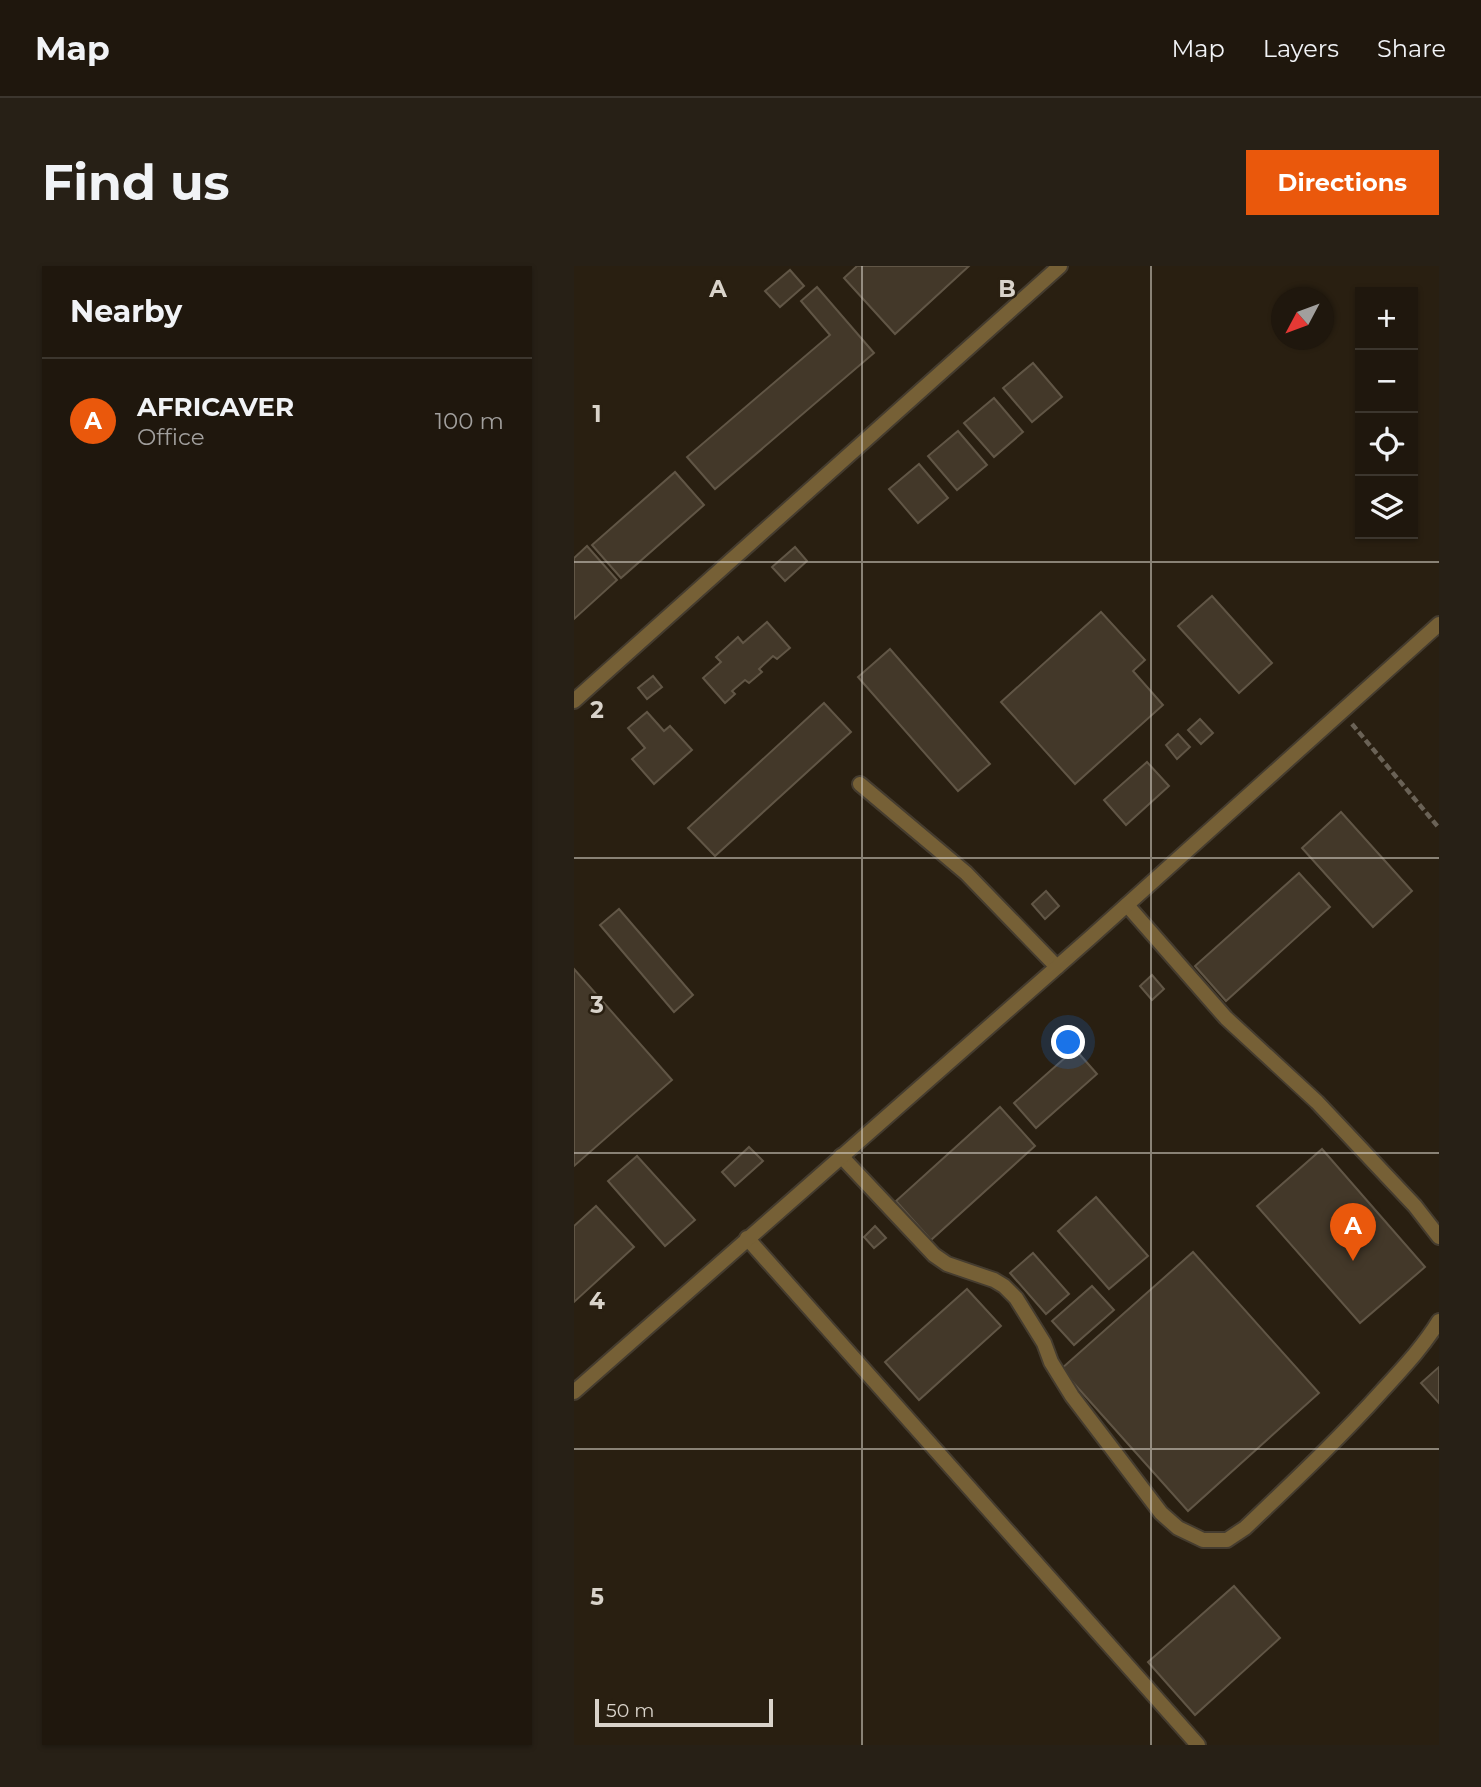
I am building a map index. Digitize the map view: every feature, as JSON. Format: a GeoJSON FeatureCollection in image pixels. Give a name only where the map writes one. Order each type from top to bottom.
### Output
{"type":"FeatureCollection","features":[{"type":"Feature","properties":{"kind":"street"},"geometry":{"type":"LineString","coordinates":[[574,701],[1060,266]]}},
{"type":"Feature","properties":{"kind":"street"},"geometry":{"type":"LineString","coordinates":[[574,1392],[1127,905],[1439,624]]}},
{"type":"Feature","properties":{"kind":"street"},"geometry":{"type":"LineString","coordinates":[[860,784],[966,873],[1057,967]]}},
{"type":"Feature","properties":{"kind":"street"},"geometry":{"type":"LineString","coordinates":[[1127,905],[1226,1018],[1317,1102],[1415,1206],[1439,1237]]}},
{"type":"Feature","properties":{"kind":"street"},"geometry":{"type":"LineString","coordinates":[[841,1156],[934,1255],[947,1264],[994,1280],[1016,1298],[1072,1396],[1161,1513],[1178,1528],[1203,1540],[1227,1540],[1245,1528],[1352,1424],[1404,1368],[1439,1321]]}},
{"type":"Feature","properties":{"kind":"street"},"geometry":{"type":"LineString","coordinates":[[747,1238],[1198,1745]]}},
{"type":"Feature","properties":{"kind":"path"},"geometry":{"type":"LineString","coordinates":[[1342,711],[1439,828]]}},
{"type":"Feature","properties":{"kind":"building"},"geometry":{"type":"Polygon","coordinates":[[[857,266],[969,266],[895,334],[844,278],[857,266]]]}},
{"type":"Feature","properties":{"kind":"building"},"geometry":{"type":"Polygon","coordinates":[[[790,270],[804,286],[780,307],[765,291],[790,270]]]}},
{"type":"Feature","properties":{"kind":"building"},"geometry":{"type":"Polygon","coordinates":[[[817,287],[874,353],[715,489],[687,457],[830,335],[801,301],[817,287]]]}},
{"type":"Feature","properties":{"kind":"building"},"geometry":{"type":"Polygon","coordinates":[[[1033,363],[1062,397],[1032,422],[1003,388],[1033,363]]]}},
{"type":"Feature","properties":{"kind":"building"},"geometry":{"type":"Polygon","coordinates":[[[994,398],[1023,432],[994,457],[964,423],[994,398]]]}},
{"type":"Feature","properties":{"kind":"building"},"geometry":{"type":"Polygon","coordinates":[[[958,431],[987,465],[957,490],[928,456],[958,431]]]}},
{"type":"Feature","properties":{"kind":"building"},"geometry":{"type":"Polygon","coordinates":[[[919,464],[948,498],[918,523],[889,489],[919,464]]]}},
{"type":"Feature","properties":{"kind":"building"},"geometry":{"type":"Polygon","coordinates":[[[675,472],[704,505],[621,578],[592,545],[675,472]]]}},
{"type":"Feature","properties":{"kind":"building"},"geometry":{"type":"Polygon","coordinates":[[[587,546],[617,580],[574,619],[574,558],[587,546]]]}},
{"type":"Feature","properties":{"kind":"building"},"geometry":{"type":"Polygon","coordinates":[[[795,547],[807,561],[785,581],[772,567],[795,547]]]}},
{"type":"Feature","properties":{"kind":"building"},"geometry":{"type":"Polygon","coordinates":[[[1212,596],[1272,663],[1239,693],[1178,626],[1212,596]]]}},
{"type":"Feature","properties":{"kind":"building"},"geometry":{"type":"Polygon","coordinates":[[[1101,612],[1145,660],[1133,671],[1163,705],[1075,784],[1001,702],[1101,612]]]}},
{"type":"Feature","properties":{"kind":"building"},"geometry":{"type":"Polygon","coordinates":[[[767,622],[790,648],[777,659],[773,656],[759,669],[762,672],[749,683],[745,680],[732,691],[735,694],[725,703],[703,678],[721,662],[716,657],[738,637],[743,643],[767,622]]]}},
{"type":"Feature","properties":{"kind":"building"},"geometry":{"type":"Polygon","coordinates":[[[890,649],[990,764],[958,791],[858,677],[890,649]]]}},
{"type":"Feature","properties":{"kind":"building"},"geometry":{"type":"Polygon","coordinates":[[[653,676],[662,687],[647,699],[638,688],[653,676]]]}},
{"type":"Feature","properties":{"kind":"building"},"geometry":{"type":"Polygon","coordinates":[[[824,703],[851,732],[715,856],[688,828],[824,703]]]}},
{"type":"Feature","properties":{"kind":"building"},"geometry":{"type":"Polygon","coordinates":[[[647,712],[664,731],[670,726],[692,750],[654,784],[632,759],[645,748],[628,728],[647,712]]]}},
{"type":"Feature","properties":{"kind":"building"},"geometry":{"type":"Polygon","coordinates":[[[1200,719],[1213,733],[1201,744],[1188,730],[1200,719]]]}},
{"type":"Feature","properties":{"kind":"building"},"geometry":{"type":"Polygon","coordinates":[[[1178,734],[1190,747],[1177,759],[1166,745],[1178,734]]]}},
{"type":"Feature","properties":{"kind":"building"},"geometry":{"type":"Polygon","coordinates":[[[1147,762],[1169,786],[1126,825],[1104,800],[1147,762]]]}},
{"type":"Feature","properties":{"kind":"building"},"geometry":{"type":"Polygon","coordinates":[[[1341,812],[1412,891],[1373,927],[1302,848],[1341,812]]]}},
{"type":"Feature","properties":{"kind":"building"},"geometry":{"type":"Polygon","coordinates":[[[1299,873],[1330,907],[1226,1001],[1195,966],[1299,873]]]}},
{"type":"Feature","properties":{"kind":"building"},"geometry":{"type":"Polygon","coordinates":[[[1046,891],[1059,906],[1045,919],[1032,904],[1046,891]]]}},
{"type":"Feature","properties":{"kind":"building"},"geometry":{"type":"Polygon","coordinates":[[[619,909],[693,995],[674,1012],[600,925],[619,909]]]}},
{"type":"Feature","properties":{"kind":"building"},"geometry":{"type":"Polygon","coordinates":[[[574,969],[672,1080],[574,1166],[574,969]]]}},
{"type":"Feature","properties":{"kind":"building"},"geometry":{"type":"Polygon","coordinates":[[[1152,975],[1164,989],[1152,1000],[1140,986],[1152,975]]]}},
{"type":"Feature","properties":{"kind":"building"},"geometry":{"type":"Polygon","coordinates":[[[1075,1049],[1097,1074],[1036,1128],[1014,1103],[1075,1049]]]}},
{"type":"Feature","properties":{"kind":"building"},"geometry":{"type":"Polygon","coordinates":[[[1000,1107],[1035,1146],[931,1240],[896,1201],[1000,1107]]]}},
{"type":"Feature","properties":{"kind":"building"},"geometry":{"type":"Polygon","coordinates":[[[749,1147],[763,1161],[735,1186],[722,1172],[749,1147]]]}},
{"type":"Feature","properties":{"kind":"building"},"geometry":{"type":"Polygon","coordinates":[[[1322,1149],[1425,1267],[1360,1323],[1257,1206],[1322,1149]]]}},
{"type":"Feature","properties":{"kind":"building"},"geometry":{"type":"Polygon","coordinates":[[[637,1156],[695,1220],[665,1246],[608,1181],[637,1156]]]}},
{"type":"Feature","properties":{"kind":"building"},"geometry":{"type":"Polygon","coordinates":[[[1096,1197],[1148,1256],[1109,1289],[1058,1231],[1096,1197]]]}},
{"type":"Feature","properties":{"kind":"building"},"geometry":{"type":"Polygon","coordinates":[[[596,1206],[634,1247],[574,1302],[574,1226],[596,1206]]]}},
{"type":"Feature","properties":{"kind":"building"},"geometry":{"type":"Polygon","coordinates":[[[875,1226],[886,1238],[874,1248],[864,1237],[875,1226]]]}},
{"type":"Feature","properties":{"kind":"building"},"geometry":{"type":"Polygon","coordinates":[[[1193,1252],[1319,1393],[1188,1511],[1061,1369],[1193,1252]]]}},
{"type":"Feature","properties":{"kind":"building"},"geometry":{"type":"Polygon","coordinates":[[[1033,1253],[1069,1294],[1046,1314],[1010,1273],[1033,1253]]]}},
{"type":"Feature","properties":{"kind":"building"},"geometry":{"type":"Polygon","coordinates":[[[1092,1286],[1114,1310],[1074,1345],[1052,1321],[1092,1286]]]}},
{"type":"Feature","properties":{"kind":"building"},"geometry":{"type":"Polygon","coordinates":[[[967,1289],[1001,1326],[919,1400],[885,1362],[967,1289]]]}},
{"type":"Feature","properties":{"kind":"building"},"geometry":{"type":"Polygon","coordinates":[[[1439,1367],[1439,1403],[1421,1383],[1439,1367]]]}},
{"type":"Feature","properties":{"kind":"building"},"geometry":{"type":"Polygon","coordinates":[[[1234,1586],[1280,1638],[1195,1715],[1148,1662],[1234,1586]]]}},
{"type":"Feature","properties":{"kind":"place","name":"AFRICAVER"},"geometry":{"type":"Point","coordinates":[1353,1261]}}]}
